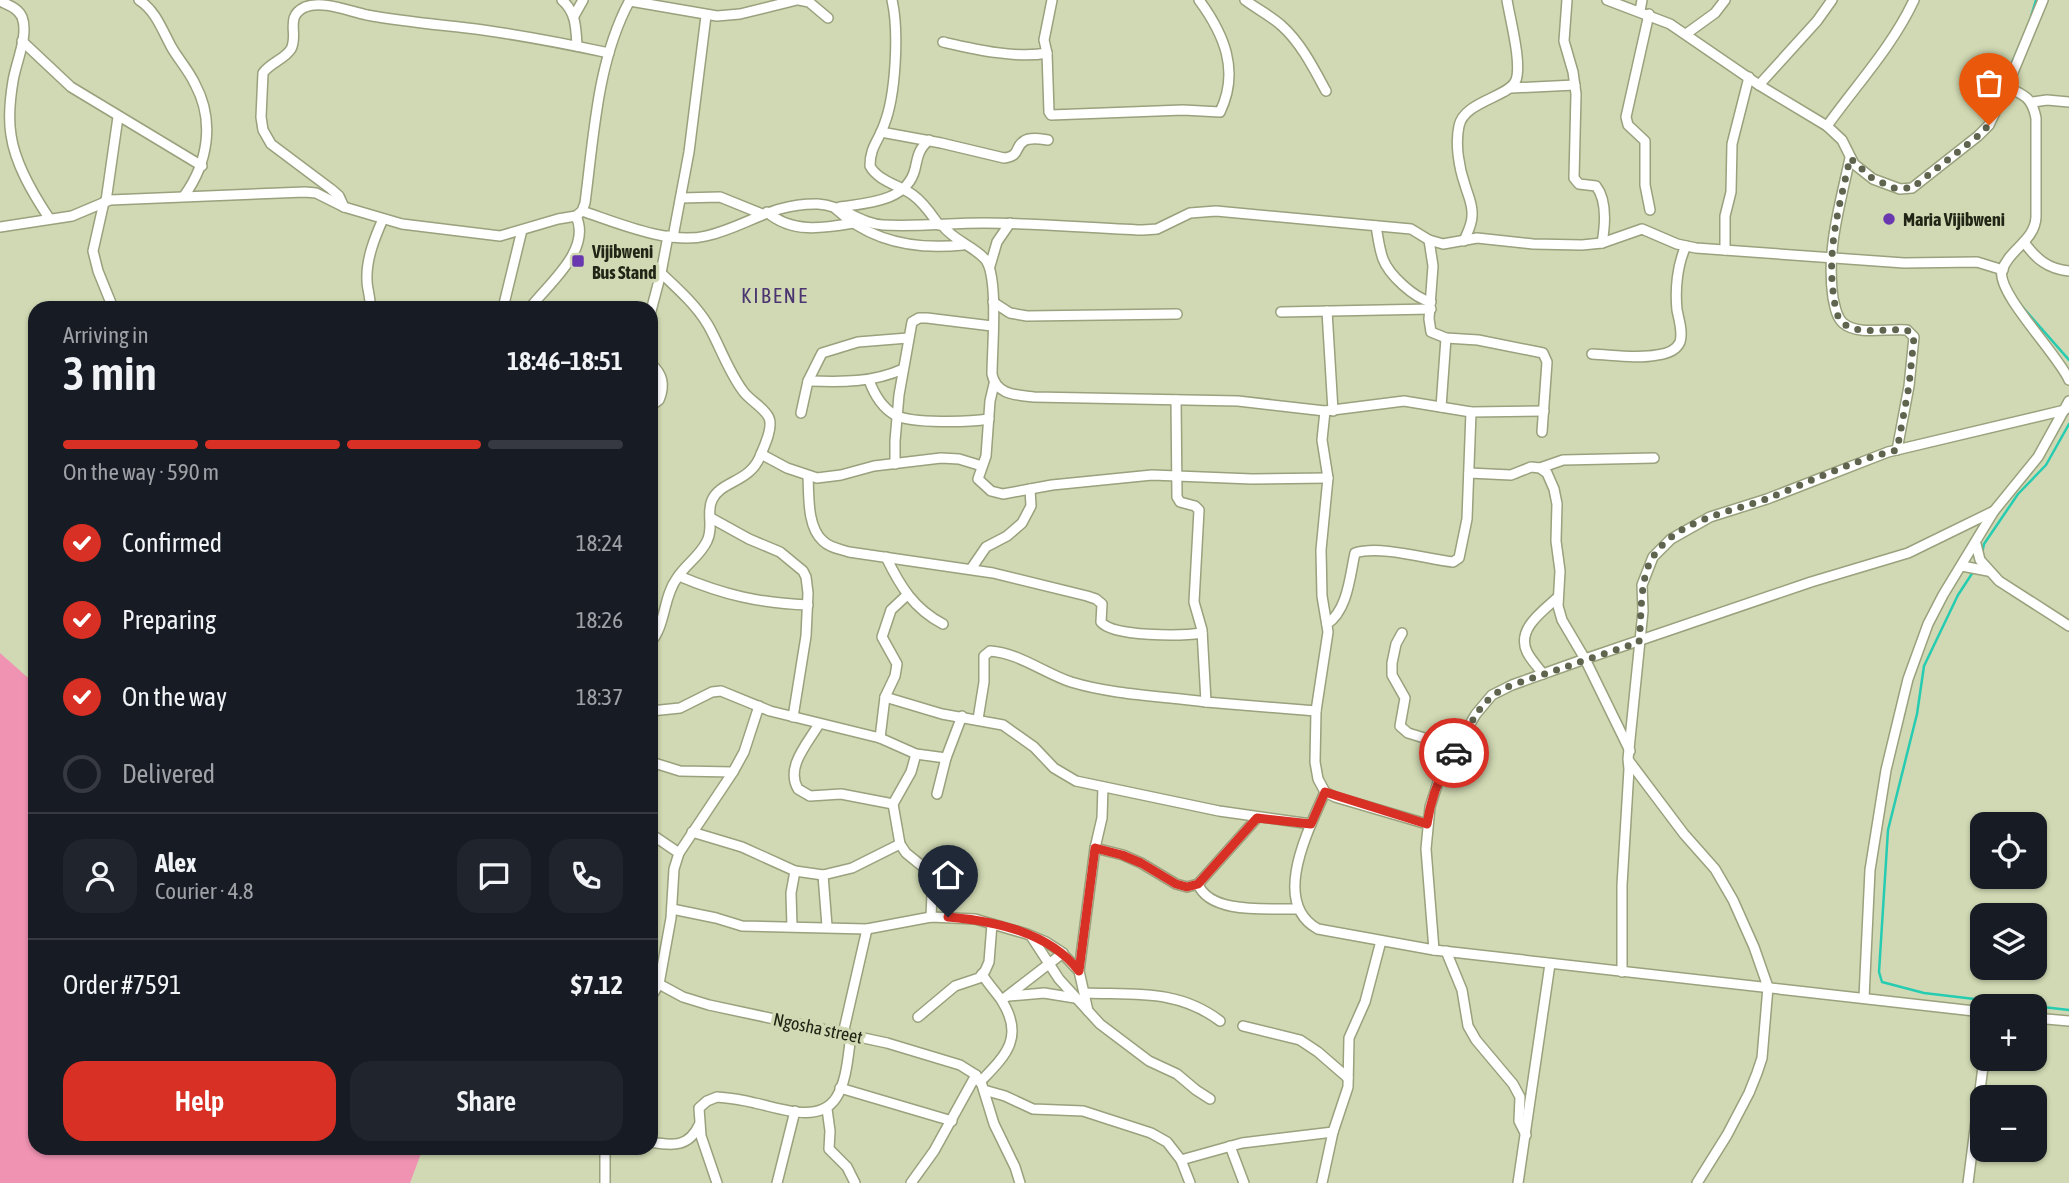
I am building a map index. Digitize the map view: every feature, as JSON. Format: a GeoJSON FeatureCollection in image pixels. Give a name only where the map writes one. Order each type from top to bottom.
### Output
{"type":"FeatureCollection","features":[{"type":"Feature","properties":{"kind":"street"},"geometry":{"type":"LineString","coordinates":[[139,0],[152,11],[200,96],[207,134],[206,151],[202,166],[184,195]]}},
{"type":"Feature","properties":{"kind":"street"},"geometry":{"type":"LineString","coordinates":[[296,0],[297,12],[291,24],[293,41],[290,51],[267,67],[263,73],[263,130],[271,144],[339,196],[344,207]]}},
{"type":"Feature","properties":{"kind":"street"},"geometry":{"type":"LineString","coordinates":[[562,0],[574,16],[577,46]]}},
{"type":"Feature","properties":{"kind":"street"},"geometry":{"type":"LineString","coordinates":[[574,16],[583,0]]}},
{"type":"Feature","properties":{"kind":"street"},"geometry":{"type":"LineString","coordinates":[[536,301],[566,266],[574,252],[608,53],[630,1],[706,16],[731,15],[766,4],[798,0],[809,2],[828,18]]}},
{"type":"Feature","properties":{"kind":"street"},"geometry":{"type":"LineString","coordinates":[[892,0],[896,45],[888,112],[871,150],[870,166],[879,176],[904,189],[924,204],[955,239],[981,255],[990,266]]}},
{"type":"Feature","properties":{"kind":"street"},"geometry":{"type":"LineString","coordinates":[[1052,0],[1044,40],[1051,115],[1220,111],[1228,95],[1227,49],[1199,0]]}},
{"type":"Feature","properties":{"kind":"street"},"geometry":{"type":"LineString","coordinates":[[1245,0],[1282,26],[1296,41],[1326,90]]}},
{"type":"Feature","properties":{"kind":"street"},"geometry":{"type":"LineString","coordinates":[[1507,0],[1517,62],[1516,81],[1511,88]]}},
{"type":"Feature","properties":{"kind":"street"},"geometry":{"type":"LineString","coordinates":[[1567,0],[1564,41],[1575,85],[1574,178],[1579,184],[1596,186],[1599,190],[1604,219],[1602,243]]}},
{"type":"Feature","properties":{"kind":"street"},"geometry":{"type":"LineString","coordinates":[[1607,0],[1644,13],[1686,34],[1759,85],[1827,126],[1842,140],[1850,158],[1872,178],[1894,188],[1912,188],[1989,125],[2043,0]]}},
{"type":"Feature","properties":{"kind":"street"},"geometry":{"type":"LineString","coordinates":[[1642,0],[1644,13],[1626,121],[1645,142],[1645,185],[1650,210]]}},
{"type":"Feature","properties":{"kind":"street"},"geometry":{"type":"LineString","coordinates":[[1686,34],[1715,13],[1725,0]]}},
{"type":"Feature","properties":{"kind":"street"},"geometry":{"type":"LineString","coordinates":[[1759,85],[1817,21],[1832,0]]}},
{"type":"Feature","properties":{"kind":"street"},"geometry":{"type":"LineString","coordinates":[[1827,126],[1884,54],[1914,0]]}},
{"type":"Feature","properties":{"kind":"street"},"geometry":{"type":"LineString","coordinates":[[0,1],[16,9],[22,16],[22,41],[10,100],[11,138],[17,159],[37,201],[49,218]]}},
{"type":"Feature","properties":{"kind":"street"},"geometry":{"type":"LineString","coordinates":[[297,12],[311,4],[320,4],[387,18],[484,31],[608,53]]}},
{"type":"Feature","properties":{"kind":"street"},"geometry":{"type":"LineString","coordinates":[[654,301],[681,198],[706,16]]}},
{"type":"Feature","properties":{"kind":"street"},"geometry":{"type":"LineString","coordinates":[[22,41],[71,87],[202,166]]}},
{"type":"Feature","properties":{"kind":"street"},"geometry":{"type":"LineString","coordinates":[[943,42],[967,48],[1018,54],[1047,53]]}},
{"type":"Feature","properties":{"kind":"street"},"geometry":{"type":"LineString","coordinates":[[1726,250],[1725,216],[1731,192],[1732,144],[1749,78]]}},
{"type":"Feature","properties":{"kind":"street"},"geometry":{"type":"LineString","coordinates":[[1464,242],[1472,222],[1472,208],[1461,171],[1460,123],[1465,115],[1480,103],[1511,88],[1575,85]]}},
{"type":"Feature","properties":{"kind":"street"},"geometry":{"type":"LineString","coordinates":[[2007,87],[2033,102],[2036,118],[2035,226],[2003,270],[2002,280],[2005,289],[2059,362],[2069,380]]}},
{"type":"Feature","properties":{"kind":"street"},"geometry":{"type":"LineString","coordinates":[[2033,102],[2069,102]]}},
{"type":"Feature","properties":{"kind":"street"},"geometry":{"type":"LineString","coordinates":[[110,301],[93,251],[105,202],[118,117]]}},
{"type":"Feature","properties":{"kind":"street"},"geometry":{"type":"LineString","coordinates":[[881,132],[929,140],[1004,159],[1014,156],[1022,142],[1048,140]]}},
{"type":"Feature","properties":{"kind":"street"},"geometry":{"type":"LineString","coordinates":[[0,226],[83,212],[105,202],[184,195],[305,192],[316,193],[344,207],[383,219],[428,229],[500,236],[579,214],[671,236],[696,238],[708,236],[765,213],[801,205],[835,207],[872,203],[904,189],[914,173],[920,148],[929,140]]}},
{"type":"Feature","properties":{"kind":"street"},"geometry":{"type":"LineString","coordinates":[[1850,158],[1830,256],[1833,294],[1841,322],[1858,329],[1907,330],[1914,337],[1909,386],[1897,450]]}},
{"type":"Feature","properties":{"kind":"street"},"geometry":{"type":"LineString","coordinates":[[681,198],[720,197],[799,228],[854,223]]}},
{"type":"Feature","properties":{"kind":"street"},"geometry":{"type":"LineString","coordinates":[[835,207],[882,225],[1010,223],[1143,230],[1157,229],[1190,213],[1216,211],[1411,229],[1429,240],[1443,244],[1477,238],[1533,244],[1602,243],[1642,229],[1686,246],[1904,263],[1978,262],[2003,270]]}},
{"type":"Feature","properties":{"kind":"street"},"geometry":{"type":"LineString","coordinates":[[835,207],[854,223],[892,243],[946,247],[964,244]]}},
{"type":"Feature","properties":{"kind":"street"},"geometry":{"type":"LineString","coordinates":[[370,301],[366,277],[383,219]]}},
{"type":"Feature","properties":{"kind":"street"},"geometry":{"type":"LineString","coordinates":[[1010,223],[997,242],[990,266],[994,384],[986,456],[978,479],[991,491],[1003,494],[1124,477],[1177,474],[1252,479],[1328,478]]}},
{"type":"Feature","properties":{"kind":"street"},"geometry":{"type":"LineString","coordinates":[[1376,226],[1382,257],[1388,268],[1431,306]]}},
{"type":"Feature","properties":{"kind":"street"},"geometry":{"type":"LineString","coordinates":[[505,301],[522,230]]}},
{"type":"Feature","properties":{"kind":"street"},"geometry":{"type":"LineString","coordinates":[[1429,240],[1433,266],[1429,319],[1431,332],[1447,338],[1478,340],[1543,353],[1547,362],[1542,432]]}},
{"type":"Feature","properties":{"kind":"street"},"geometry":{"type":"LineString","coordinates":[[2024,242],[2036,257],[2047,265],[2069,271]]}},
{"type":"Feature","properties":{"kind":"street"},"geometry":{"type":"LineString","coordinates":[[1592,354],[1656,356],[1678,346],[1681,335],[1676,302],[1680,262],[1686,246]]}},
{"type":"Feature","properties":{"kind":"street"},"geometry":{"type":"LineString","coordinates":[[658,632],[672,588],[707,541],[712,527],[710,506],[714,495],[749,474],[761,454],[769,426],[769,417],[743,391],[696,308],[661,273]]}},
{"type":"Feature","properties":{"kind":"street"},"geometry":{"type":"LineString","coordinates":[[993,302],[1010,313],[1027,316],[1178,314]]}},
{"type":"Feature","properties":{"kind":"street"},"geometry":{"type":"LineString","coordinates":[[1281,313],[1431,306]]}},
{"type":"Feature","properties":{"kind":"street"},"geometry":{"type":"LineString","coordinates":[[1327,311],[1329,411],[1322,440],[1328,478],[1321,550],[1327,642],[1316,711],[1315,762],[1318,779],[1325,792],[1427,824]]}},
{"type":"Feature","properties":{"kind":"street"},"geometry":{"type":"LineString","coordinates":[[895,464],[897,416],[912,323],[919,318],[992,326]]}},
{"type":"Feature","properties":{"kind":"street"},"geometry":{"type":"LineString","coordinates":[[801,413],[808,381],[819,357],[826,351],[858,342],[908,338]]}},
{"type":"Feature","properties":{"kind":"street"},"geometry":{"type":"LineString","coordinates":[[1441,407],[1447,338]]}},
{"type":"Feature","properties":{"kind":"street"},"geometry":{"type":"LineString","coordinates":[[808,381],[869,380],[903,369]]}},
{"type":"Feature","properties":{"kind":"street"},"geometry":{"type":"LineString","coordinates":[[658,371],[663,384],[663,392],[658,401]]}},
{"type":"Feature","properties":{"kind":"street"},"geometry":{"type":"LineString","coordinates":[[869,380],[879,401],[897,416],[959,422],[989,419]]}},
{"type":"Feature","properties":{"kind":"street"},"geometry":{"type":"LineString","coordinates":[[994,384],[1000,390],[1034,397],[1249,402],[1329,411],[1404,401],[1471,412],[1544,411]]}},
{"type":"Feature","properties":{"kind":"street"},"geometry":{"type":"LineString","coordinates":[[1176,400],[1178,499],[1199,510],[1194,592],[1202,633],[1206,702]]}},
{"type":"Feature","properties":{"kind":"street"},"geometry":{"type":"LineString","coordinates":[[1622,972],[1622,885],[1629,756],[1643,611],[1642,584],[1653,557],[1671,539],[1710,517],[1767,499],[1839,469],[1897,450],[2068,405]]}},
{"type":"Feature","properties":{"kind":"street"},"geometry":{"type":"LineString","coordinates":[[1864,998],[1870,870],[1886,770],[1908,679],[1928,624],[1994,511],[2029,470],[2068,405]]}},
{"type":"Feature","properties":{"kind":"street"},"geometry":{"type":"LineString","coordinates":[[1327,624],[1334,620],[1343,603],[1355,553],[1390,552],[1430,556],[1453,562],[1459,558],[1467,519],[1471,412]]}},
{"type":"Feature","properties":{"kind":"street"},"geometry":{"type":"LineString","coordinates":[[761,454],[808,477],[827,478],[858,469],[949,458],[982,466]]}},
{"type":"Feature","properties":{"kind":"street"},"geometry":{"type":"LineString","coordinates":[[1469,473],[1511,475],[1531,467],[1540,468],[1563,460],[1654,458]]}},
{"type":"Feature","properties":{"kind":"street"},"geometry":{"type":"LineString","coordinates":[[1540,468],[1550,479],[1557,504],[1556,541],[1560,571],[1557,598],[1562,620],[1585,659],[1629,756],[1684,834],[1715,869],[1749,936],[1768,987],[1762,1058],[1757,1073],[1727,1135],[1697,1183]]}},
{"type":"Feature","properties":{"kind":"street"},"geometry":{"type":"LineString","coordinates":[[808,477],[810,508],[816,531],[821,540],[832,547],[849,552],[971,569],[1096,599],[1102,604],[1101,622],[1108,628],[1153,635],[1202,633]]}},
{"type":"Feature","properties":{"kind":"street"},"geometry":{"type":"LineString","coordinates":[[971,569],[986,547],[1007,536],[1023,523],[1031,506],[1030,489]]}},
{"type":"Feature","properties":{"kind":"street"},"geometry":{"type":"LineString","coordinates":[[1434,950],[1426,868],[1427,824],[1433,793],[1476,714],[1492,695],[1585,659],[1811,582],[1908,553],[1994,511]]}},
{"type":"Feature","properties":{"kind":"street"},"geometry":{"type":"LineString","coordinates":[[711,518],[790,559],[806,577],[808,606],[805,646],[793,717]]}},
{"type":"Feature","properties":{"kind":"street"},"geometry":{"type":"LineString","coordinates":[[1976,544],[1980,560],[1999,581],[2069,626]]}},
{"type":"Feature","properties":{"kind":"street"},"geometry":{"type":"LineString","coordinates":[[886,557],[907,595],[927,616],[943,625]]}},
{"type":"Feature","properties":{"kind":"street"},"geometry":{"type":"LineString","coordinates":[[1962,566],[1988,571]]}},
{"type":"Feature","properties":{"kind":"street"},"geometry":{"type":"LineString","coordinates":[[679,576],[744,599],[808,606]]}},
{"type":"Feature","properties":{"kind":"street"},"geometry":{"type":"LineString","coordinates":[[880,738],[885,697],[895,676],[897,664],[882,637],[891,610],[907,595]]}},
{"type":"Feature","properties":{"kind":"street"},"geometry":{"type":"LineString","coordinates":[[1543,674],[1525,648],[1525,633],[1557,598]]}},
{"type":"Feature","properties":{"kind":"street"},"geometry":{"type":"LineString","coordinates":[[1402,633],[1396,644],[1392,663],[1392,675],[1405,698],[1400,726],[1408,733],[1457,748]]}},
{"type":"Feature","properties":{"kind":"street"},"geometry":{"type":"LineString","coordinates":[[978,719],[984,682],[984,656],[990,651],[1023,660],[1069,681],[1088,686],[1206,702],[1316,711]]}},
{"type":"Feature","properties":{"kind":"street"},"geometry":{"type":"LineString","coordinates":[[658,710],[680,708],[717,691],[727,692],[793,717],[880,738],[916,754],[946,758]]}},
{"type":"Feature","properties":{"kind":"street"},"geometry":{"type":"LineString","coordinates":[[885,697],[914,707],[1003,725],[1065,776],[1103,787],[1257,818],[1311,824]]}},
{"type":"Feature","properties":{"kind":"street"},"geometry":{"type":"LineString","coordinates":[[659,984],[672,909],[674,869],[692,832],[744,752],[759,706]]}},
{"type":"Feature","properties":{"kind":"street"},"geometry":{"type":"LineString","coordinates":[[937,794],[946,758],[962,716]]}},
{"type":"Feature","properties":{"kind":"street"},"geometry":{"type":"LineString","coordinates":[[819,724],[794,766],[793,775],[798,789],[810,796],[841,794],[892,804]]}},
{"type":"Feature","properties":{"kind":"street"},"geometry":{"type":"LineString","coordinates":[[916,754],[911,772],[892,804],[900,844],[906,853],[927,870],[932,894],[931,917]]}},
{"type":"Feature","properties":{"kind":"street"},"geometry":{"type":"LineString","coordinates":[[658,764],[680,771],[733,772]]}},
{"type":"Feature","properties":{"kind":"street"},"geometry":{"type":"LineString","coordinates":[[1103,787],[1102,818],[1095,848],[1079,971],[1081,996],[1088,1011],[1100,1024],[1149,1061],[1177,1074],[1210,1099]]}},
{"type":"Feature","properties":{"kind":"street"},"geometry":{"type":"LineString","coordinates":[[1325,792],[1301,852],[1295,890],[1298,909],[1304,919],[1318,929],[1434,950],[1970,1010]]}},
{"type":"Feature","properties":{"kind":"street"},"geometry":{"type":"LineString","coordinates":[[1095,848],[1141,863],[1176,884],[1187,887],[1198,884],[1257,818]]}},
{"type":"Feature","properties":{"kind":"street"},"geometry":{"type":"LineString","coordinates":[[692,832],[741,847],[795,871],[823,874],[852,868],[900,844]]}},
{"type":"Feature","properties":{"kind":"street"},"geometry":{"type":"LineString","coordinates":[[658,839],[680,853]]}},
{"type":"Feature","properties":{"kind":"street"},"geometry":{"type":"LineString","coordinates":[[792,926],[790,893],[795,871]]}},
{"type":"Feature","properties":{"kind":"street"},"geometry":{"type":"LineString","coordinates":[[823,874],[827,926]]}},
{"type":"Feature","properties":{"kind":"street"},"geometry":{"type":"LineString","coordinates":[[1198,884],[1204,895],[1225,906],[1298,909]]}},
{"type":"Feature","properties":{"kind":"street"},"geometry":{"type":"LineString","coordinates":[[672,909],[742,926],[867,929],[931,917],[975,919],[1046,942],[1063,953],[1079,971]]}},
{"type":"Feature","properties":{"kind":"street"},"geometry":{"type":"LineString","coordinates":[[918,1017],[955,986],[972,981],[982,974],[989,962],[992,924]]}},
{"type":"Feature","properties":{"kind":"street"},"geometry":{"type":"LineString","coordinates":[[717,1183],[699,1125],[699,1108],[707,1101],[717,1097],[815,1112],[827,1109],[836,1098],[841,1088],[847,1034],[867,929]]}},
{"type":"Feature","properties":{"kind":"street"},"geometry":{"type":"LineString","coordinates":[[1031,936],[1049,966],[1081,996]]}},
{"type":"Feature","properties":{"kind":"street"},"geometry":{"type":"LineString","coordinates":[[1322,1183],[1333,1132],[1345,1097],[1349,1038],[1368,990],[1381,941]]}},
{"type":"Feature","properties":{"kind":"street"},"geometry":{"type":"LineString","coordinates":[[1446,951],[1462,990],[1468,1026],[1521,1097],[1519,1121],[1525,1135]]}},
{"type":"Feature","properties":{"kind":"street"},"geometry":{"type":"LineString","coordinates":[[1004,998],[1063,953]]}},
{"type":"Feature","properties":{"kind":"street"},"geometry":{"type":"LineString","coordinates":[[1518,1183],[1550,964]]}},
{"type":"Feature","properties":{"kind":"street"},"geometry":{"type":"LineString","coordinates":[[911,1183],[951,1121],[1010,1046],[1013,1034],[1004,998],[982,974]]}},
{"type":"Feature","properties":{"kind":"street","name":"Ngosha street"},"geometry":{"type":"LineString","coordinates":[[659,984],[683,997],[709,1005],[847,1034],[949,1060],[980,1082],[1033,1109],[1083,1111],[1151,1133],[1167,1142],[1181,1160]]}},
{"type":"Feature","properties":{"kind":"street"},"geometry":{"type":"LineString","coordinates":[[1004,998],[1044,993],[1171,997],[1198,1006],[1220,1021]]}},
{"type":"Feature","properties":{"kind":"street"},"geometry":{"type":"LineString","coordinates":[[2047,1019],[2069,1021]]}},
{"type":"Feature","properties":{"kind":"street"},"geometry":{"type":"LineString","coordinates":[[1243,1026],[1300,1040],[1348,1078]]}},
{"type":"Feature","properties":{"kind":"street"},"geometry":{"type":"LineString","coordinates":[[1968,1183],[1982,1071]]}},
{"type":"Feature","properties":{"kind":"street"},"geometry":{"type":"LineString","coordinates":[[980,1082],[994,1124],[1020,1183]]}},
{"type":"Feature","properties":{"kind":"street"},"geometry":{"type":"LineString","coordinates":[[841,1088],[951,1121]]}},
{"type":"Feature","properties":{"kind":"street"},"geometry":{"type":"LineString","coordinates":[[827,1109],[830,1131],[828,1149],[847,1167],[855,1183]]}},
{"type":"Feature","properties":{"kind":"street"},"geometry":{"type":"LineString","coordinates":[[777,1183],[795,1111]]}},
{"type":"Feature","properties":{"kind":"street"},"geometry":{"type":"LineString","coordinates":[[658,1143],[685,1143],[699,1125]]}},
{"type":"Feature","properties":{"kind":"street"},"geometry":{"type":"LineString","coordinates":[[1190,1183],[1181,1160],[1269,1138],[1333,1132]]}},
{"type":"Feature","properties":{"kind":"street"},"geometry":{"type":"LineString","coordinates":[[1230,1146],[1244,1183]]}},
{"type":"Feature","properties":{"kind":"street"},"geometry":{"type":"LineString","coordinates":[[605,1183],[606,1155]]}},
{"type":"Feature","properties":{"kind":"shaded area"},"geometry":{"type":"Polygon","coordinates":[[[0,653],[28,678],[28,1155],[420,1155],[410,1183],[0,1183],[0,653]]]}},
{"type":"Feature","properties":{"kind":"waterway"},"geometry":{"type":"LineString","coordinates":[[2030,20],[2036,0]]}},
{"type":"Feature","properties":{"kind":"waterway"},"geometry":{"type":"LineString","coordinates":[[2011,65],[2021,42]]}},
{"type":"Feature","properties":{"kind":"waterway"},"geometry":{"type":"LineString","coordinates":[[1997,95],[2004,84]]}},
{"type":"Feature","properties":{"kind":"waterway"},"geometry":{"type":"LineString","coordinates":[[2019,303],[2069,360]]}},
{"type":"Feature","properties":{"kind":"waterway"},"geometry":{"type":"LineString","coordinates":[[1982,553],[1984,544],[2018,494],[2046,465],[2069,424]]}},
{"type":"Feature","properties":{"kind":"waterway"},"geometry":{"type":"LineString","coordinates":[[1973,572],[1958,595],[1924,666],[1917,714],[1888,830],[1879,972],[1882,982],[1924,993],[2069,1010]]}},
{"type":"Feature","properties":{"kind":"way so far"},"geometry":{"type":"LineString","coordinates":[[1454,753],[1485,701],[1501,689],[1639,642],[1643,611],[1642,584],[1647,569],[1662,547],[1683,530],[1710,517],[1767,499],[1839,469],[1897,450],[1909,386],[1914,337],[1907,330],[1858,329],[1841,322],[1831,285],[1831,246],[1850,158],[1860,170],[1872,178],[1894,188],[1912,188],[1989,125]]}},
{"type":"Feature","properties":{"kind":"place","name":"Maria Vijibweni"},"geometry":{"type":"Point","coordinates":[1889,219]}},
{"type":"Feature","properties":{"kind":"place","name":"Vijibweni Bus Stand"},"geometry":{"type":"Point","coordinates":[578,261]}},
{"type":"Feature","properties":{"kind":"district","name":"KIBENE"},"geometry":{"type":"Point","coordinates":[775,295]}},
{"type":"Feature","properties":{"kind":"route"},"geometry":{"type":"LineString","coordinates":[[948,917],[975,919],[1027,934],[1060,951],[1079,971],[1095,848],[1141,863],[1176,884],[1187,887],[1198,884],[1257,818],[1311,824],[1325,792],[1427,824],[1433,793],[1454,753]]}}]}
